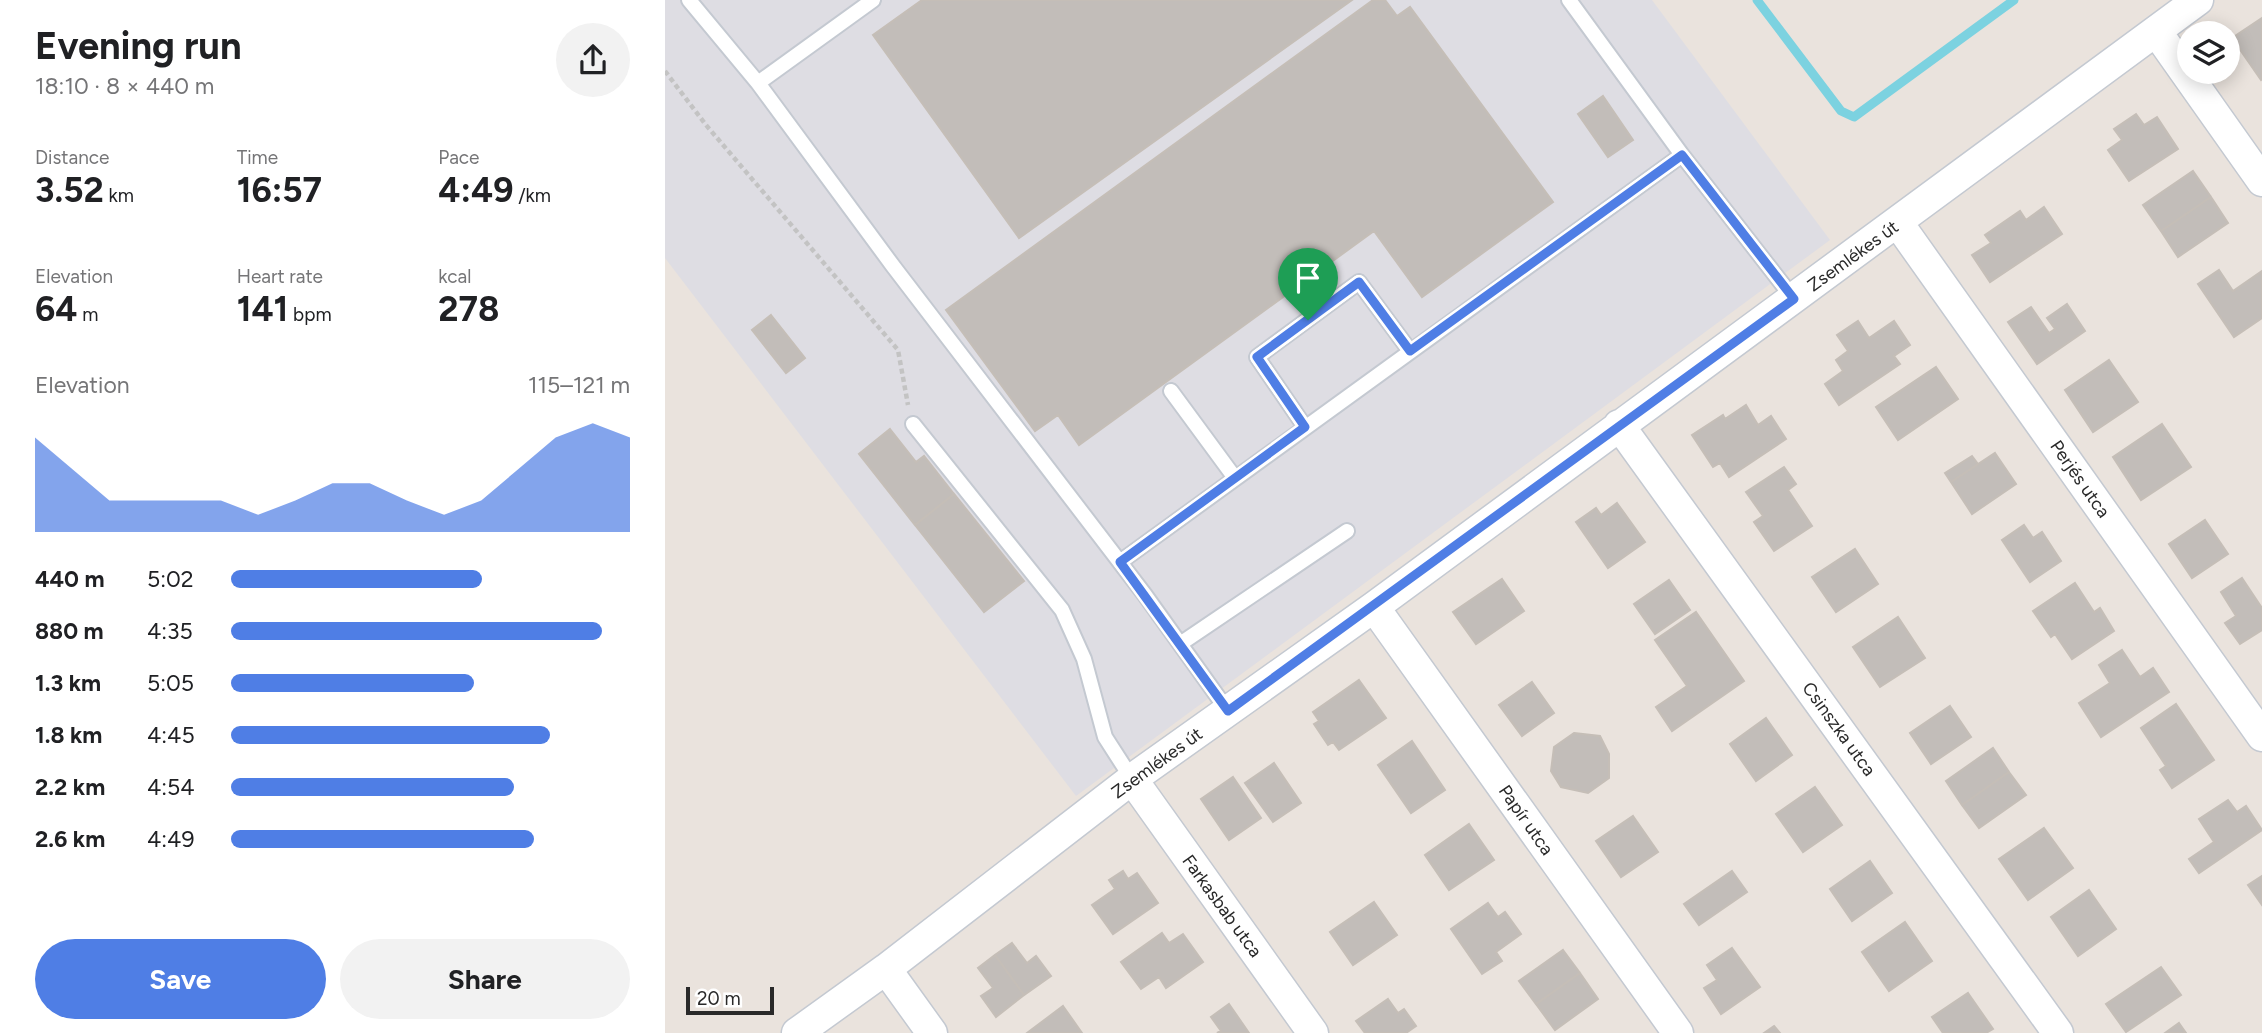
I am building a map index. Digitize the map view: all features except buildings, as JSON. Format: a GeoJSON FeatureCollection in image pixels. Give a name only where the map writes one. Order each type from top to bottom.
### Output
{"type":"FeatureCollection","features":[{"type":"Feature","properties":{"kind":"street","name":"Zsemlékes út"},"geometry":{"type":"LineString","coordinates":[[797,1033],[886,970],[1132,779],[1374,607],[2198,0]]}},
{"type":"Feature","properties":{"kind":"street"},"geometry":{"type":"LineString","coordinates":[[2156,31],[2262,181]]}},
{"type":"Feature","properties":{"kind":"street","name":"Perjés utca"},"geometry":{"type":"LineString","coordinates":[[1898,223],[2262,736]]}},
{"type":"Feature","properties":{"kind":"street","name":"Csinszka utca"},"geometry":{"type":"LineString","coordinates":[[1619,425],[2058,1033]]}},
{"type":"Feature","properties":{"kind":"street","name":"Papír utca"},"geometry":{"type":"LineString","coordinates":[[1374,607],[1678,1033]]}},
{"type":"Feature","properties":{"kind":"street","name":"Farkasbab utca"},"geometry":{"type":"LineString","coordinates":[[1132,779],[1313,1033]]}},
{"type":"Feature","properties":{"kind":"street"},"geometry":{"type":"LineString","coordinates":[[886,970],[932,1033]]}},
{"type":"Feature","properties":{"kind":"lane"},"geometry":{"type":"LineString","coordinates":[[689,0],[758,83],[893,267],[1120,562],[1228,711]]}},
{"type":"Feature","properties":{"kind":"lane"},"geometry":{"type":"LineString","coordinates":[[758,83],[873,0]]}},
{"type":"Feature","properties":{"kind":"lane"},"geometry":{"type":"LineString","coordinates":[[1569,0],[1682,155],[1794,299]]}},
{"type":"Feature","properties":{"kind":"lane"},"geometry":{"type":"LineString","coordinates":[[1120,562],[1682,155]]}},
{"type":"Feature","properties":{"kind":"lane"},"geometry":{"type":"LineString","coordinates":[[1305,427],[1257,357],[1359,282],[1410,351]]}},
{"type":"Feature","properties":{"kind":"lane"},"geometry":{"type":"LineString","coordinates":[[1171,391],[1235,478]]}},
{"type":"Feature","properties":{"kind":"lane"},"geometry":{"type":"LineString","coordinates":[[913,424],[1062,610],[1084,659],[1105,737],[1132,779]]}},
{"type":"Feature","properties":{"kind":"lane"},"geometry":{"type":"LineString","coordinates":[[1180,644],[1347,531]]}},
{"type":"Feature","properties":{"kind":"path"},"geometry":{"type":"LineString","coordinates":[[665,71],[706,125],[898,350],[913,424]]}},
{"type":"Feature","properties":{"kind":"shaded area"},"geometry":{"type":"Polygon","coordinates":[[[665,0],[1652,0],[1830,240],[1076,796],[665,258],[665,0]]]}},
{"type":"Feature","properties":{"kind":"waterway"},"geometry":{"type":"LineString","coordinates":[[1757,0],[1841,111],[1854,117],[2014,0]]}},
{"type":"Feature","properties":{"kind":"route"},"geometry":{"type":"LineString","coordinates":[[1682,155],[1794,299],[1228,711],[1120,562],[1305,427],[1257,357],[1308,320],[1359,282],[1410,351],[1682,155]]}}]}
